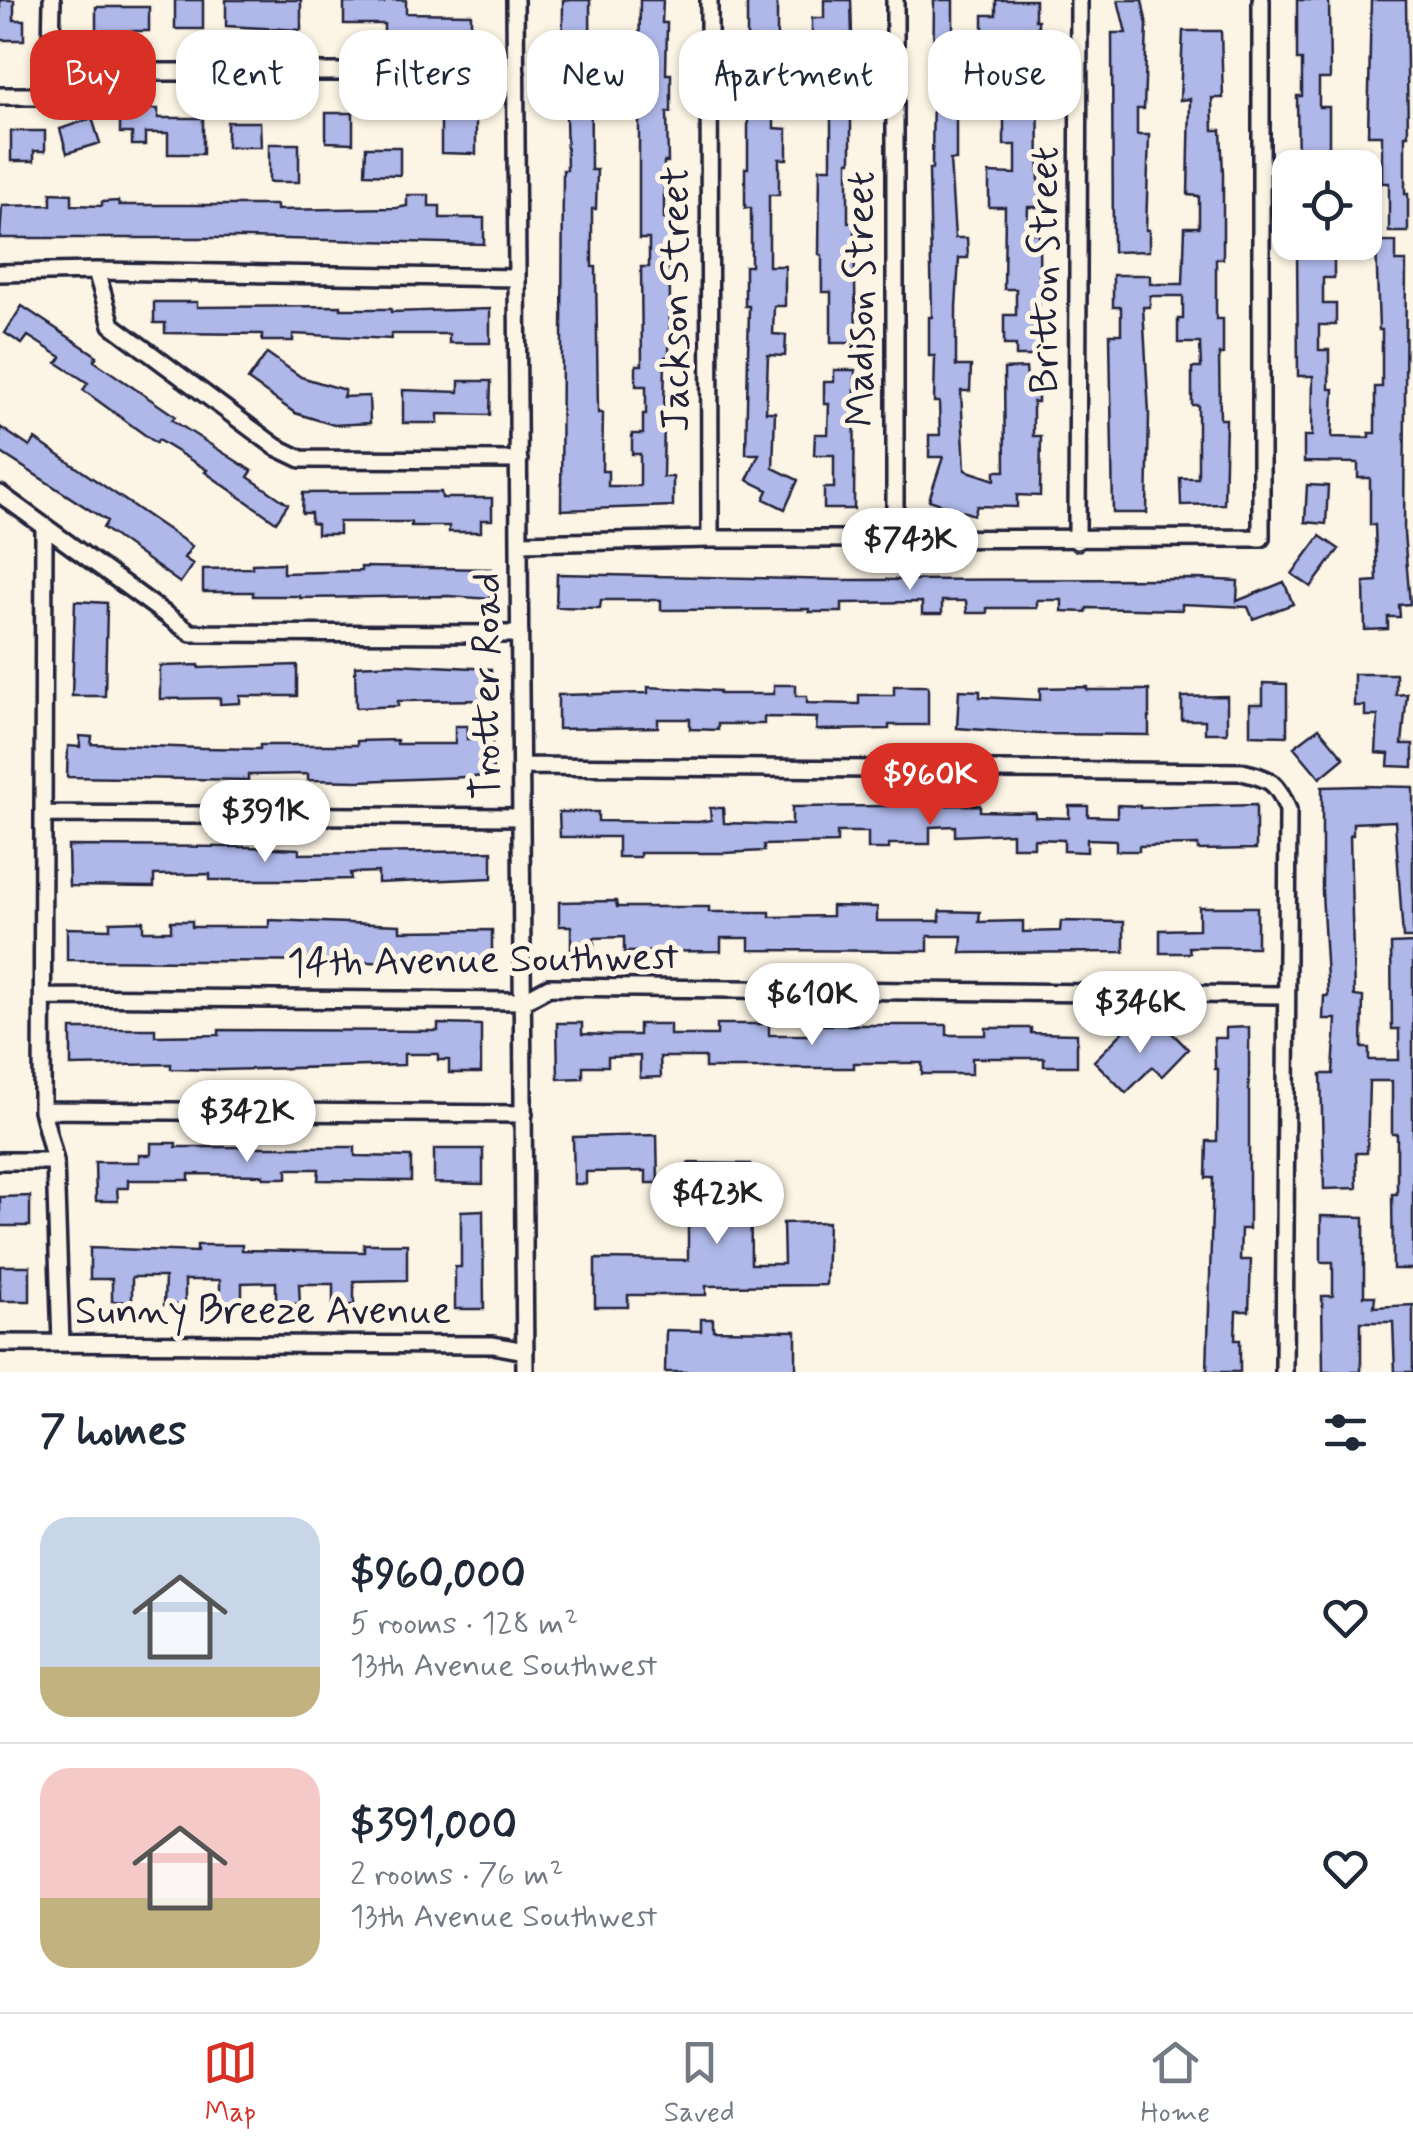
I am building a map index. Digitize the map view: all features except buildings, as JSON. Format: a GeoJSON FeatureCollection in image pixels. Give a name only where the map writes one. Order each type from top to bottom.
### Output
{"type":"FeatureCollection","features":[{"type":"Feature","properties":{"kind":"street"},"geometry":{"type":"LineString","coordinates":[[52,0],[52,30]]}},
{"type":"Feature","properties":{"kind":"street","name":"Trotter Road"},"geometry":{"type":"LineString","coordinates":[[515,0],[526,1372]]}},
{"type":"Feature","properties":{"kind":"street","name":"Jackson Street"},"geometry":{"type":"LineString","coordinates":[[709,0],[710,539]]}},
{"type":"Feature","properties":{"kind":"street","name":"Madison Street"},"geometry":{"type":"LineString","coordinates":[[895,0],[895,538]]}},
{"type":"Feature","properties":{"kind":"street","name":"Britton Street"},"geometry":{"type":"LineString","coordinates":[[1078,541],[1080,0]]}},
{"type":"Feature","properties":{"kind":"street"},"geometry":{"type":"LineString","coordinates":[[519,544],[710,539],[1262,538],[1261,0]]}},
{"type":"Feature","properties":{"kind":"street"},"geometry":{"type":"LineString","coordinates":[[156,72],[516,72]]}},
{"type":"Feature","properties":{"kind":"street"},"geometry":{"type":"LineString","coordinates":[[0,96],[30,96]]}},
{"type":"Feature","properties":{"kind":"street"},"geometry":{"type":"LineString","coordinates":[[96,271],[112,325],[276,447],[302,459],[518,460]]}},
{"type":"Feature","properties":{"kind":"street"},"geometry":{"type":"LineString","coordinates":[[0,273],[517,278]]}},
{"type":"Feature","properties":{"kind":"street"},"geometry":{"type":"LineString","coordinates":[[0,494],[191,633],[520,634]]}},
{"type":"Feature","properties":{"kind":"street"},"geometry":{"type":"LineString","coordinates":[[44,527],[42,1110],[55,1161],[61,1343]]}},
{"type":"Feature","properties":{"kind":"street"},"geometry":{"type":"LineString","coordinates":[[521,766],[1242,772],[1268,778],[1288,810],[1284,1372]]}},
{"type":"Feature","properties":{"kind":"street"},"geometry":{"type":"LineString","coordinates":[[43,814],[521,817]]}},
{"type":"Feature","properties":{"kind":"street","name":"14th Avenue Southwest"},"geometry":{"type":"LineString","coordinates":[[42,997],[523,1001],[549,987],[1285,994]]}},
{"type":"Feature","properties":{"kind":"street"},"geometry":{"type":"LineString","coordinates":[[42,1110],[524,1114]]}},
{"type":"Feature","properties":{"kind":"street"},"geometry":{"type":"LineString","coordinates":[[0,1160],[55,1161]]}},
{"type":"Feature","properties":{"kind":"street","name":"Sunny Breeze Avenue"},"geometry":{"type":"LineString","coordinates":[[0,1343],[493,1345],[525,1351]]}}]}
